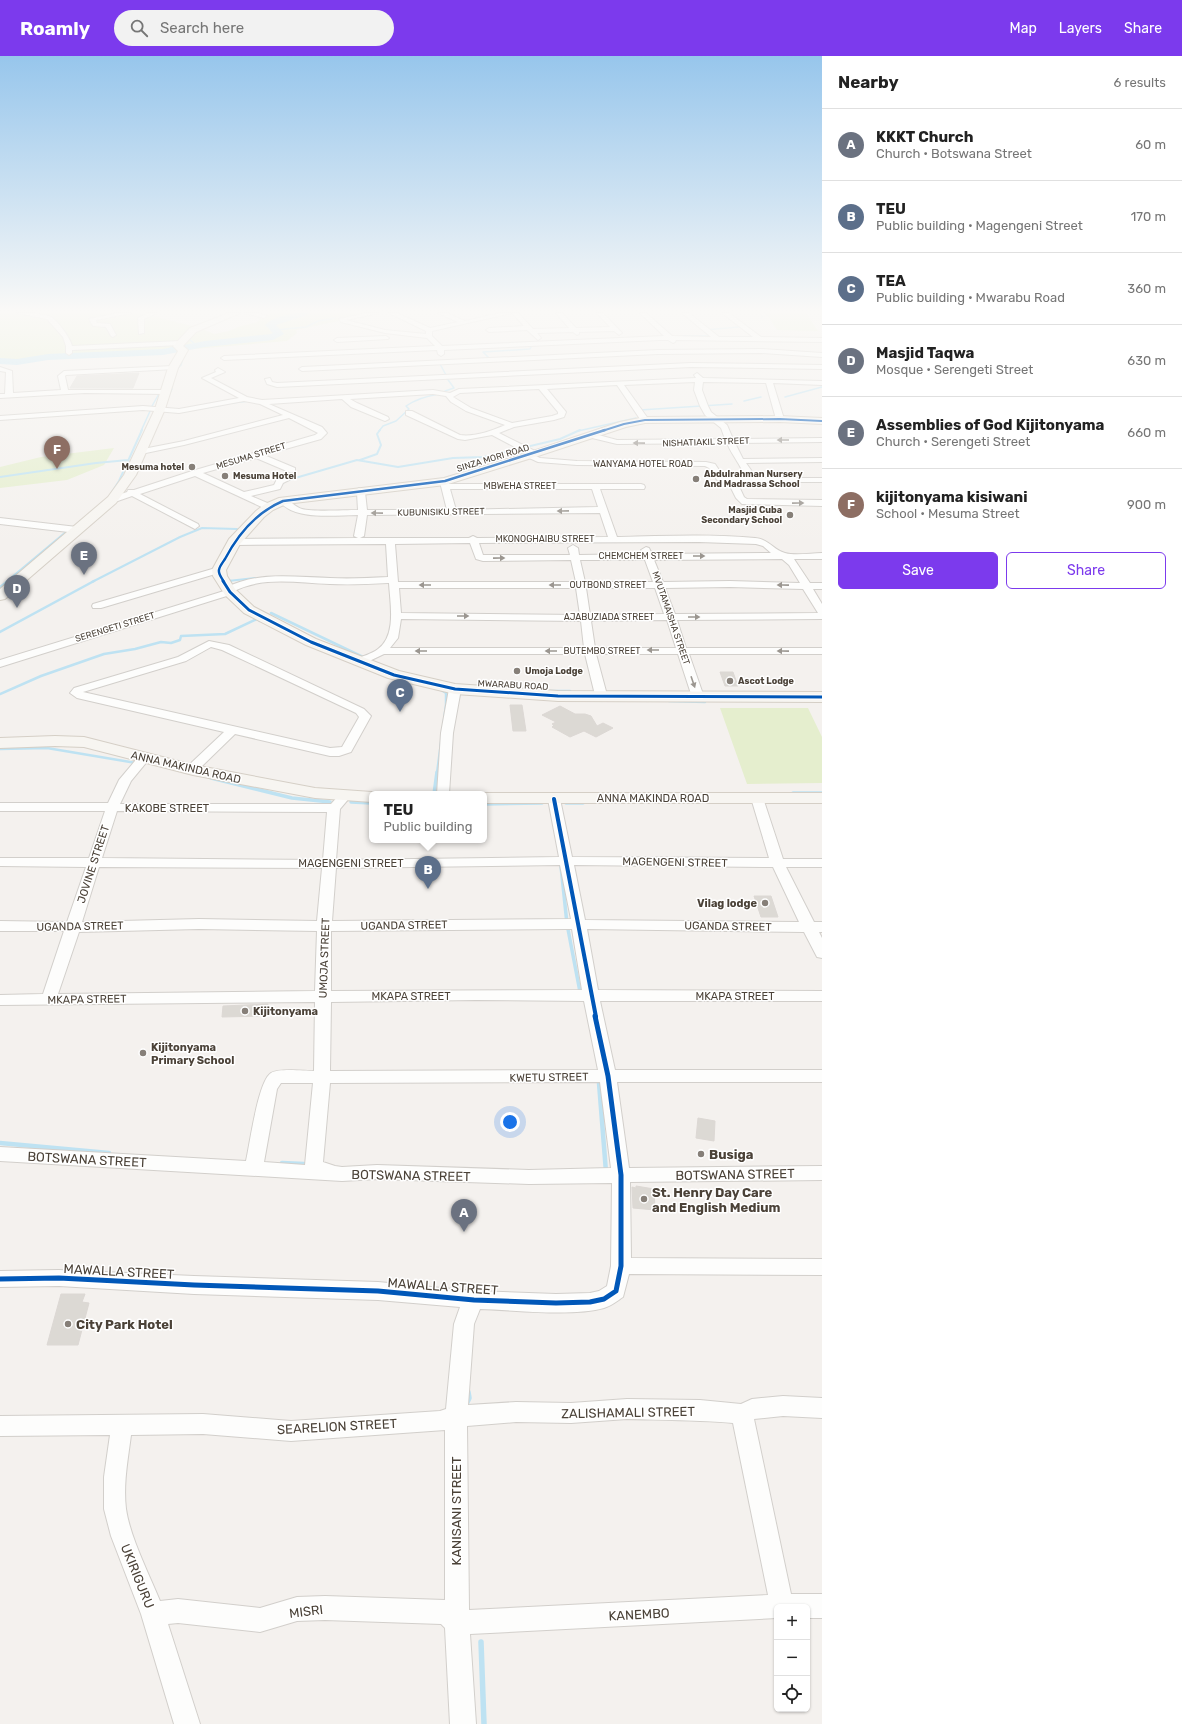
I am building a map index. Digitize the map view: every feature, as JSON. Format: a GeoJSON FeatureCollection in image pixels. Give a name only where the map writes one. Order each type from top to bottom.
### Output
{"type":"FeatureCollection","features":[{"type":"Feature","properties":{"kind":"street"},"geometry":{"type":"LineString","coordinates":[[9,391],[9,395]]}},
{"type":"Feature","properties":{"kind":"street"},"geometry":{"type":"LineString","coordinates":[[0,396],[74,391]]}},
{"type":"Feature","properties":{"kind":"street"},"geometry":{"type":"LineString","coordinates":[[0,596],[97,514],[112,500],[130,475],[160,409],[166,392],[142,391]]}},
{"type":"Feature","properties":{"kind":"street"},"geometry":{"type":"LineString","coordinates":[[231,391],[244,399]]}},
{"type":"Feature","properties":{"kind":"street"},"geometry":{"type":"LineString","coordinates":[[375,391],[377,396]]}},
{"type":"Feature","properties":{"kind":"street"},"geometry":{"type":"LineString","coordinates":[[0,418],[130,409],[160,409],[179,411],[244,399],[262,402],[436,392],[450,395],[463,391]]}},
{"type":"Feature","properties":{"kind":"street"},"geometry":{"type":"LineString","coordinates":[[409,413],[462,438],[473,438],[495,432],[512,425],[561,415],[562,412],[544,391]]}},
{"type":"Feature","properties":{"kind":"street"},"geometry":{"type":"LineString","coordinates":[[625,391],[645,420]]}},
{"type":"Feature","properties":{"kind":"street"},"geometry":{"type":"LineString","coordinates":[[698,391],[702,404],[708,414],[724,427],[734,451],[747,470],[750,480]]}},
{"type":"Feature","properties":{"kind":"street"},"geometry":{"type":"LineString","coordinates":[[772,391],[780,419]]}},
{"type":"Feature","properties":{"kind":"street"},"geometry":{"type":"LineString","coordinates":[[450,395],[449,397],[456,403],[491,420],[512,425]]}},
{"type":"Feature","properties":{"kind":"street"},"geometry":{"type":"LineString","coordinates":[[343,397],[354,405],[385,419]]}},
{"type":"Feature","properties":{"kind":"street","name":"MESUMA STREET"},"geometry":{"type":"LineString","coordinates":[[112,500],[131,492],[318,437],[323,433],[319,429],[262,402]]}},
{"type":"Feature","properties":{"kind":"street"},"geometry":{"type":"LineString","coordinates":[[141,452],[184,443],[289,416]]}},
{"type":"Feature","properties":{"kind":"street","name":"SINZA MORI ROAD"},"geometry":{"type":"LineString","coordinates":[[219,570],[234,542],[260,514],[283,501],[359,491],[445,483],[624,424],[645,420],[780,419],[822,421]]}},
{"type":"Feature","properties":{"kind":"street"},"geometry":{"type":"LineString","coordinates":[[495,432],[496,435],[531,455]]}},
{"type":"Feature","properties":{"kind":"street","name":"NISHATIAKIL STREET"},"geometry":{"type":"LineString","coordinates":[[591,435],[617,442],[822,440]]}},
{"type":"Feature","properties":{"kind":"street"},"geometry":{"type":"LineString","coordinates":[[256,455],[292,470]]}},
{"type":"Feature","properties":{"kind":"street","name":"WANYAMA HOTEL ROAD"},"geometry":{"type":"LineString","coordinates":[[531,455],[538,460],[576,463],[706,464],[713,466],[720,479],[730,480]]}},
{"type":"Feature","properties":{"kind":"street"},"geometry":{"type":"LineString","coordinates":[[740,460],[822,460]]}},
{"type":"Feature","properties":{"kind":"street"},"geometry":{"type":"LineString","coordinates":[[195,473],[269,508]]}},
{"type":"Feature","properties":{"kind":"street"},"geometry":{"type":"LineString","coordinates":[[243,495],[277,487],[280,481],[287,479]]}},
{"type":"Feature","properties":{"kind":"street"},"geometry":{"type":"LineString","coordinates":[[730,480],[822,480]]}},
{"type":"Feature","properties":{"kind":"street"},"geometry":{"type":"LineString","coordinates":[[730,480],[734,483],[740,500],[745,502],[822,503]]}},
{"type":"Feature","properties":{"kind":"street"},"geometry":{"type":"LineString","coordinates":[[445,483],[452,512]]}},
{"type":"Feature","properties":{"kind":"street","name":"MBWEHA STREET"},"geometry":{"type":"LineString","coordinates":[[445,483],[641,487]]}},
{"type":"Feature","properties":{"kind":"street"},"geometry":{"type":"LineString","coordinates":[[595,487],[613,540]]}},
{"type":"Feature","properties":{"kind":"street"},"geometry":{"type":"LineString","coordinates":[[359,491],[361,492],[363,513],[359,536]]}},
{"type":"Feature","properties":{"kind":"street"},"geometry":{"type":"LineString","coordinates":[[131,492],[196,526]]}},
{"type":"Feature","properties":{"kind":"street","name":"KUBUNISIKU STREET"},"geometry":{"type":"LineString","coordinates":[[283,501],[290,507],[302,512],[363,513],[602,510]]}},
{"type":"Feature","properties":{"kind":"street"},"geometry":{"type":"LineString","coordinates":[[0,529],[4,522],[77,530]]}},
{"type":"Feature","properties":{"kind":"street","name":"MKONOGHAIBU STREET"},"geometry":{"type":"LineString","coordinates":[[234,542],[473,539],[699,539],[756,541],[763,543],[793,563],[822,612]]}},
{"type":"Feature","properties":{"kind":"street","name":"CHEMCHEM STREET"},"geometry":{"type":"LineString","coordinates":[[473,539],[477,554],[479,557],[483,558],[822,556]]}},
{"type":"Feature","properties":{"kind":"street"},"geometry":{"type":"LineString","coordinates":[[570,539],[576,557],[590,651],[601,695]]}},
{"type":"Feature","properties":{"kind":"street"},"geometry":{"type":"LineString","coordinates":[[360,662],[382,651],[393,638],[396,616],[390,540]]}},
{"type":"Feature","properties":{"kind":"street","name":"MVUTAMAISHA STREET"},"geometry":{"type":"LineString","coordinates":[[642,540],[660,585],[698,697]]}},
{"type":"Feature","properties":{"kind":"street"},"geometry":{"type":"LineString","coordinates":[[97,606],[219,570],[220,576],[229,591]]}},
{"type":"Feature","properties":{"kind":"street","name":"OUTBOND STREET"},"geometry":{"type":"LineString","coordinates":[[229,591],[243,583],[272,579],[581,585],[730,584],[822,586]]}},
{"type":"Feature","properties":{"kind":"street","name":"MWARABU ROAD"},"geometry":{"type":"LineString","coordinates":[[229,591],[249,610],[311,642],[406,679],[455,689],[558,696],[822,697]]}},
{"type":"Feature","properties":{"kind":"street","name":"SERENGETI STREET"},"geometry":{"type":"LineString","coordinates":[[0,664],[229,591]]}},
{"type":"Feature","properties":{"kind":"street","name":"AJABUZIADA STREET"},"geometry":{"type":"LineString","coordinates":[[396,616],[585,618],[822,616]]}},
{"type":"Feature","properties":{"kind":"street"},"geometry":{"type":"LineString","coordinates":[[209,644],[213,644],[225,647],[278,671],[360,711],[365,716],[347,749],[336,752],[232,730],[81,696],[76,693],[78,690],[182,659],[209,644]]}},
{"type":"Feature","properties":{"kind":"street","name":"BUTEMBO STREET"},"geometry":{"type":"LineString","coordinates":[[382,651],[822,651]]}},
{"type":"Feature","properties":{"kind":"street"},"geometry":{"type":"LineString","coordinates":[[443,791],[447,733],[455,689]]}},
{"type":"Feature","properties":{"kind":"street"},"geometry":{"type":"LineString","coordinates":[[193,770],[232,730]]}},
{"type":"Feature","properties":{"kind":"street","name":"ANNA MAKINDA ROAD"},"geometry":{"type":"LineString","coordinates":[[0,743],[55,741],[84,742],[193,770],[315,793],[340,802],[369,797]]}},
{"type":"Feature","properties":{"kind":"street","name":"JOVINE STREET"},"geometry":{"type":"LineString","coordinates":[[49,999],[112,808],[125,780],[144,758]]}},
{"type":"Feature","properties":{"kind":"street","name":"ANNA MAKINDA ROAD"},"geometry":{"type":"LineString","coordinates":[[487,798],[822,798]]}},
{"type":"Feature","properties":{"kind":"street"},"geometry":{"type":"LineString","coordinates":[[757,798],[778,864],[815,927],[822,953]]}},
{"type":"Feature","properties":{"kind":"street","name":"MAWALLA STREET"},"geometry":{"type":"LineString","coordinates":[[0,1279],[59,1278],[194,1285],[378,1291],[474,1300],[556,1303],[604,1300],[616,1291],[621,1266],[621,1175],[608,1076],[581,949],[579,924],[554,799]]}},
{"type":"Feature","properties":{"kind":"street","name":"KAKOBE STREET"},"geometry":{"type":"LineString","coordinates":[[0,807],[112,808],[340,802]]}},
{"type":"Feature","properties":{"kind":"street","name":"UMOJA STREET"},"geometry":{"type":"LineString","coordinates":[[340,802],[330,864],[324,926],[322,1078],[314,1167],[342,1174]]}},
{"type":"Feature","properties":{"kind":"street","name":"MAGENGENI STREET"},"geometry":{"type":"LineString","coordinates":[[0,862],[330,864],[566,861],[778,864],[822,863]]}},
{"type":"Feature","properties":{"kind":"street","name":"UGANDA STREET"},"geometry":{"type":"LineString","coordinates":[[0,926],[199,924],[324,926],[579,924],[815,927]]}},
{"type":"Feature","properties":{"kind":"street","name":"MKAPA STREET"},"geometry":{"type":"LineString","coordinates":[[0,1000],[592,995],[822,996]]}},
{"type":"Feature","properties":{"kind":"street","name":"KWETU STREET"},"geometry":{"type":"LineString","coordinates":[[254,1168],[269,1089],[277,1077],[608,1076],[699,1074],[822,1076]]}},
{"type":"Feature","properties":{"kind":"street","name":"BOTSWANA STREET"},"geometry":{"type":"LineString","coordinates":[[0,1154],[342,1174],[368,1172],[505,1177],[590,1178],[621,1175],[822,1173]]}},
{"type":"Feature","properties":{"kind":"street"},"geometry":{"type":"LineString","coordinates":[[621,1266],[822,1267]]}},
{"type":"Feature","properties":{"kind":"street","name":"KANISANI STREET"},"geometry":{"type":"LineString","coordinates":[[463,1724],[457,1622],[456,1418],[464,1324],[474,1300]]}},
{"type":"Feature","properties":{"kind":"street","name":"ZALISHAMALI STREET"},"geometry":{"type":"LineString","coordinates":[[456,1418],[481,1414],[516,1412],[571,1413],[627,1409],[700,1410],[742,1414],[752,1408],[775,1406],[822,1408]]}},
{"type":"Feature","properties":{"kind":"street"},"geometry":{"type":"LineString","coordinates":[[742,1414],[782,1604]]}},
{"type":"Feature","properties":{"kind":"street","name":"SEARELION STREET"},"geometry":{"type":"LineString","coordinates":[[0,1426],[203,1424],[292,1431],[440,1421],[456,1418]]}},
{"type":"Feature","properties":{"kind":"street","name":"UKIRIGURU"},"geometry":{"type":"LineString","coordinates":[[122,1425],[115,1477],[115,1509],[122,1536],[153,1614],[187,1724]]}},
{"type":"Feature","properties":{"kind":"street","name":"KANEMBO"},"geometry":{"type":"LineString","coordinates":[[457,1622],[492,1622],[774,1606]]}},
{"type":"Feature","properties":{"kind":"street","name":"KANEMBO"},"geometry":{"type":"LineString","coordinates":[[810,1606],[822,1606]]}},
{"type":"Feature","properties":{"kind":"street","name":"MISRI"},"geometry":{"type":"LineString","coordinates":[[153,1614],[178,1611],[260,1620],[297,1609],[325,1608],[446,1612],[457,1622]]}},
{"type":"Feature","properties":{"kind":"green space"},"geometry":{"type":"Polygon","coordinates":[[[114,448],[104,465],[67,480],[0,488],[0,467],[41,457],[114,448]]]}},
{"type":"Feature","properties":{"kind":"green space"},"geometry":{"type":"Polygon","coordinates":[[[720,708],[808,708],[822,737],[822,783],[747,784],[720,708]]]}},
{"type":"Feature","properties":{"kind":"building","name":"Ascot Lodge"},"geometry":{"type":"Polygon","coordinates":[[[720,672],[733,672],[738,686],[725,686],[720,672]]]}},
{"type":"Feature","properties":{"kind":"building"},"geometry":{"type":"Polygon","coordinates":[[[510,705],[522,705],[526,731],[513,731],[510,705]]]}},
{"type":"Feature","properties":{"kind":"building"},"geometry":{"type":"Polygon","coordinates":[[[560,706],[575,714],[585,714],[591,716],[597,726],[603,723],[613,728],[596,737],[584,731],[570,737],[552,727],[554,725],[552,724],[556,722],[542,715],[560,706]]]}},
{"type":"Feature","properties":{"kind":"building","name":"Vilag lodge"},"geometry":{"type":"Polygon","coordinates":[[[754,896],[771,896],[778,917],[761,917],[754,896]]]}},
{"type":"Feature","properties":{"kind":"building","name":"Kijitonyama"},"geometry":{"type":"Polygon","coordinates":[[[268,1004],[267,1016],[222,1017],[223,1006],[268,1004]]]}},
{"type":"Feature","properties":{"kind":"building"},"geometry":{"type":"Polygon","coordinates":[[[698,1118],[715,1121],[714,1141],[696,1138],[698,1118]]]}},
{"type":"Feature","properties":{"kind":"building","name":"St. Henry Day Care and English Medium"},"geometry":{"type":"Polygon","coordinates":[[[636,1186],[654,1189],[655,1210],[633,1208],[632,1187],[636,1188],[636,1186]]]}},
{"type":"Feature","properties":{"kind":"building","name":"City Park Hotel"},"geometry":{"type":"Polygon","coordinates":[[[61,1294],[85,1294],[82,1302],[89,1303],[78,1345],[47,1345],[61,1294]]]}},
{"type":"Feature","properties":{"kind":"waterway"},"geometry":{"type":"LineString","coordinates":[[168,397],[171,391]]}},
{"type":"Feature","properties":{"kind":"waterway"},"geometry":{"type":"LineString","coordinates":[[785,397],[808,391]]}},
{"type":"Feature","properties":{"kind":"waterway"},"geometry":{"type":"LineString","coordinates":[[152,406],[160,392]]}},
{"type":"Feature","properties":{"kind":"waterway"},"geometry":{"type":"LineString","coordinates":[[379,431],[383,426],[396,421],[409,409],[406,406],[414,401],[439,394]]}},
{"type":"Feature","properties":{"kind":"waterway"},"geometry":{"type":"LineString","coordinates":[[744,401],[761,397]]}},
{"type":"Feature","properties":{"kind":"waterway"},"geometry":{"type":"LineString","coordinates":[[231,403],[250,401]]}},
{"type":"Feature","properties":{"kind":"waterway"},"geometry":{"type":"LineString","coordinates":[[640,410],[732,404]]}},
{"type":"Feature","properties":{"kind":"waterway"},"geometry":{"type":"LineString","coordinates":[[192,410],[223,405]]}},
{"type":"Feature","properties":{"kind":"waterway"},"geometry":{"type":"LineString","coordinates":[[141,431],[151,409]]}},
{"type":"Feature","properties":{"kind":"waterway"},"geometry":{"type":"LineString","coordinates":[[578,431],[636,418]]}},
{"type":"Feature","properties":{"kind":"waterway"},"geometry":{"type":"LineString","coordinates":[[112,492],[119,481],[142,430]]}},
{"type":"Feature","properties":{"kind":"waterway"},"geometry":{"type":"LineString","coordinates":[[360,460],[377,454],[381,445],[377,434],[380,430]]}},
{"type":"Feature","properties":{"kind":"waterway"},"geometry":{"type":"LineString","coordinates":[[509,451],[560,439],[580,430]]}},
{"type":"Feature","properties":{"kind":"waterway"},"geometry":{"type":"LineString","coordinates":[[280,486],[285,481],[357,460],[398,467],[453,458],[484,457],[509,451]]}},
{"type":"Feature","properties":{"kind":"waterway"},"geometry":{"type":"LineString","coordinates":[[509,451],[520,454]]}},
{"type":"Feature","properties":{"kind":"waterway"},"geometry":{"type":"LineString","coordinates":[[0,477],[96,463],[128,460]]}},
{"type":"Feature","properties":{"kind":"waterway"},"geometry":{"type":"LineString","coordinates":[[92,582],[180,537],[202,528],[237,529]]}},
{"type":"Feature","properties":{"kind":"waterway"},"geometry":{"type":"LineString","coordinates":[[6,582],[67,531]]}},
{"type":"Feature","properties":{"kind":"waterway"},"geometry":{"type":"LineString","coordinates":[[228,581],[255,578]]}},
{"type":"Feature","properties":{"kind":"waterway"},"geometry":{"type":"LineString","coordinates":[[0,587],[8,581]]}},
{"type":"Feature","properties":{"kind":"waterway"},"geometry":{"type":"LineString","coordinates":[[0,632],[94,581]]}},
{"type":"Feature","properties":{"kind":"waterway"},"geometry":{"type":"LineString","coordinates":[[271,613],[363,657]]}},
{"type":"Feature","properties":{"kind":"waterway"},"geometry":{"type":"LineString","coordinates":[[0,694],[41,676],[104,654],[135,649],[161,642],[171,643],[180,640],[181,636],[225,634],[257,619],[260,621]]}},
{"type":"Feature","properties":{"kind":"waterway"},"geometry":{"type":"LineString","coordinates":[[437,773],[446,705],[446,693],[441,690]]}},
{"type":"Feature","properties":{"kind":"waterway"},"geometry":{"type":"LineString","coordinates":[[550,691],[570,691]]}},
{"type":"Feature","properties":{"kind":"waterway"},"geometry":{"type":"LineString","coordinates":[[669,701],[705,702]]}},
{"type":"Feature","properties":{"kind":"waterway"},"geometry":{"type":"LineString","coordinates":[[0,749],[47,748],[136,763]]}},
{"type":"Feature","properties":{"kind":"waterway"},"geometry":{"type":"LineString","coordinates":[[434,791],[437,772]]}},
{"type":"Feature","properties":{"kind":"waterway"},"geometry":{"type":"LineString","coordinates":[[211,778],[292,798],[330,802]]}},
{"type":"Feature","properties":{"kind":"waterway"},"geometry":{"type":"LineString","coordinates":[[793,793],[822,793]]}},
{"type":"Feature","properties":{"kind":"waterway"},"geometry":{"type":"LineString","coordinates":[[351,802],[369,803]]}},
{"type":"Feature","properties":{"kind":"waterway"},"geometry":{"type":"LineString","coordinates":[[487,804],[542,803]]}},
{"type":"Feature","properties":{"kind":"waterway"},"geometry":{"type":"LineString","coordinates":[[566,803],[583,803]]}},
{"type":"Feature","properties":{"kind":"waterway"},"geometry":{"type":"LineString","coordinates":[[561,866],[567,924],[580,992],[582,993]]}},
{"type":"Feature","properties":{"kind":"waterway"},"geometry":{"type":"LineString","coordinates":[[599,1083],[606,1172]]}},
{"type":"Feature","properties":{"kind":"waterway"},"geometry":{"type":"LineString","coordinates":[[0,1143],[109,1153]]}},
{"type":"Feature","properties":{"kind":"waterway"},"geometry":{"type":"LineString","coordinates":[[282,1163],[304,1164]]}},
{"type":"Feature","properties":{"kind":"waterway"},"geometry":{"type":"LineString","coordinates":[[466,1404],[469,1398],[468,1392]]}},
{"type":"Feature","properties":{"kind":"waterway"},"geometry":{"type":"LineString","coordinates":[[481,1642],[484,1724]]}},
{"type":"Feature","properties":{"kind":"cycle path"},"geometry":{"type":"LineString","coordinates":[[822,421],[780,419],[645,420],[624,424],[534,454],[445,481],[283,501],[269,507],[260,514],[234,542],[219,570],[220,576],[230,592],[249,610],[311,642],[394,675],[455,689],[558,696],[822,697]]}},
{"type":"Feature","properties":{"kind":"cycle path"},"geometry":{"type":"LineString","coordinates":[[0,1279],[59,1278],[194,1285],[378,1291],[474,1300],[556,1303],[590,1302],[604,1299],[616,1291],[621,1266],[621,1175],[608,1076],[585,967],[579,924],[554,799]]}},
{"type":"Feature","properties":{"kind":"place","name":"Mesuma hotel"},"geometry":{"type":"Point","coordinates":[192,467]}},
{"type":"Feature","properties":{"kind":"place","name":"kijitonyama kisiwani"},"geometry":{"type":"Point","coordinates":[57,469]}},
{"type":"Feature","properties":{"kind":"place","name":"Mesuma Hotel"},"geometry":{"type":"Point","coordinates":[225,476]}},
{"type":"Feature","properties":{"kind":"place","name":"Abdulrahman Nursery And Madrassa School"},"geometry":{"type":"Point","coordinates":[696,479]}},
{"type":"Feature","properties":{"kind":"place","name":"Masjid Cuba Secondary School"},"geometry":{"type":"Point","coordinates":[790,515]}},
{"type":"Feature","properties":{"kind":"place","name":"Assemblies of God Kijitonyama"},"geometry":{"type":"Point","coordinates":[84,575]}},
{"type":"Feature","properties":{"kind":"place","name":"Masjid Taqwa"},"geometry":{"type":"Point","coordinates":[17,608]}},
{"type":"Feature","properties":{"kind":"place","name":"Umoja Lodge"},"geometry":{"type":"Point","coordinates":[517,671]}},
{"type":"Feature","properties":{"kind":"place","name":"Ascot Lodge"},"geometry":{"type":"Point","coordinates":[730,681]}},
{"type":"Feature","properties":{"kind":"place","name":"TEA"},"geometry":{"type":"Point","coordinates":[400,712]}},
{"type":"Feature","properties":{"kind":"place","name":"TEU"},"geometry":{"type":"Point","coordinates":[428,889]}},
{"type":"Feature","properties":{"kind":"place","name":"Vilag lodge"},"geometry":{"type":"Point","coordinates":[765,903]}},
{"type":"Feature","properties":{"kind":"place","name":"Kijitonyama"},"geometry":{"type":"Point","coordinates":[245,1011]}},
{"type":"Feature","properties":{"kind":"place","name":"Kijitonyama Primary School"},"geometry":{"type":"Point","coordinates":[143,1053]}},
{"type":"Feature","properties":{"kind":"place","name":"Busiga"},"geometry":{"type":"Point","coordinates":[701,1154]}},
{"type":"Feature","properties":{"kind":"place","name":"St. Henry Day Care and English Medium"},"geometry":{"type":"Point","coordinates":[644,1199]}},
{"type":"Feature","properties":{"kind":"place","name":"KKKT Church"},"geometry":{"type":"Point","coordinates":[464,1232]}},
{"type":"Feature","properties":{"kind":"place","name":"City Park Hotel"},"geometry":{"type":"Point","coordinates":[68,1324]}}]}
